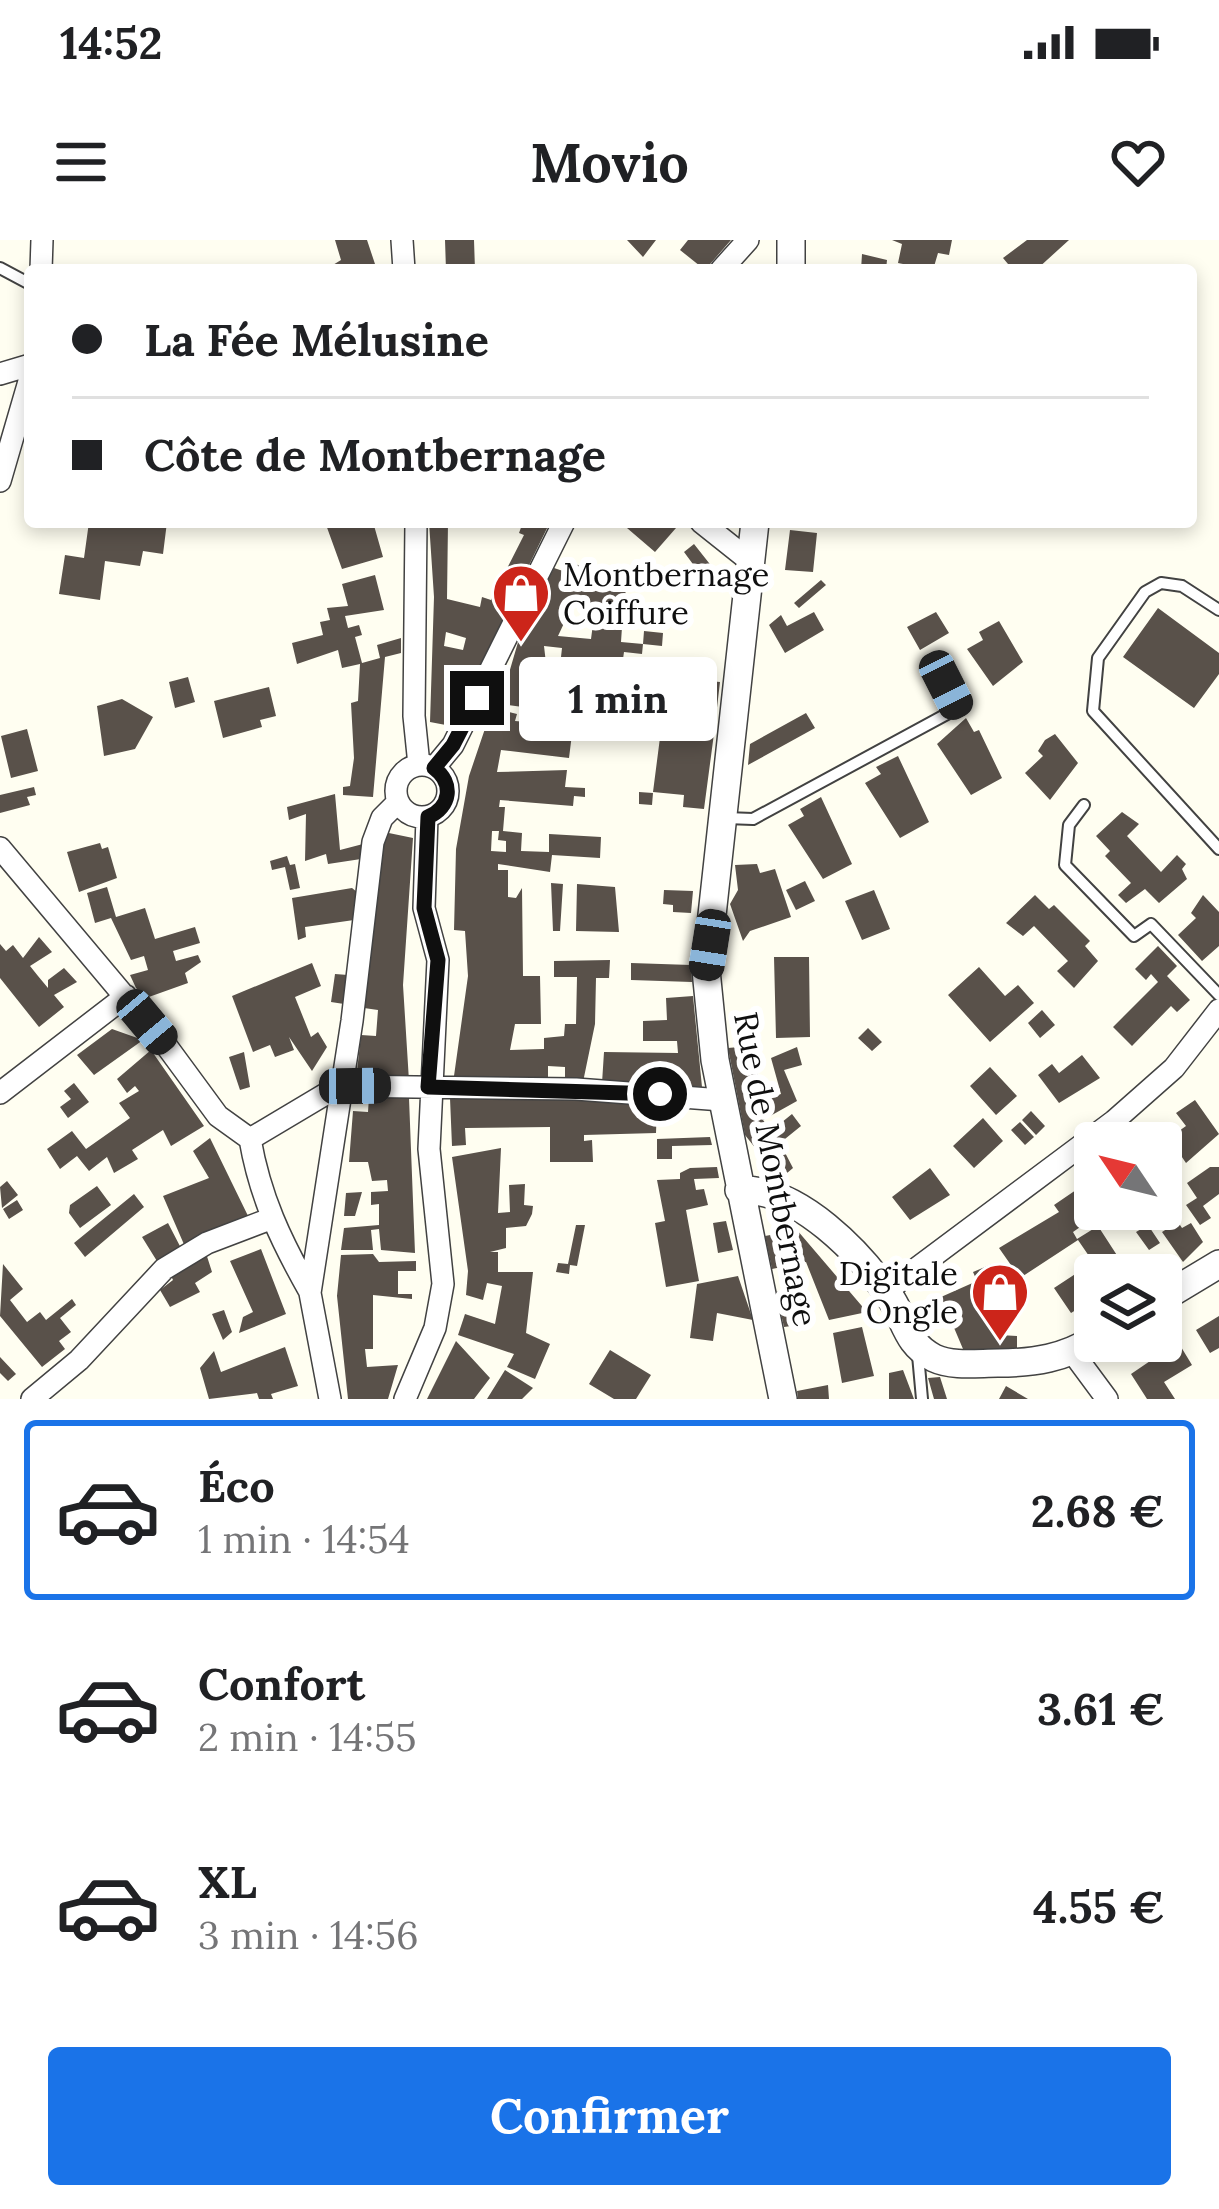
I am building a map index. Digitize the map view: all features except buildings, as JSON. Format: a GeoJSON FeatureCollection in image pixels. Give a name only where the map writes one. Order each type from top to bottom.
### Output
{"type":"FeatureCollection","features":[{"type":"Feature","properties":{"kind":"street"},"geometry":{"type":"LineString","coordinates":[[727,264],[748,240]]}},
{"type":"Feature","properties":{"kind":"street"},"geometry":{"type":"LineString","coordinates":[[0,481],[24,399]]}},
{"type":"Feature","properties":{"kind":"street"},"geometry":{"type":"LineString","coordinates":[[416,528],[414,716],[426,766],[445,779],[448,795],[441,809],[428,817],[407,813],[398,802],[399,778],[426,766],[453,745],[561,528]]}},
{"type":"Feature","properties":{"kind":"street"},"geometry":{"type":"LineString","coordinates":[[709,528],[750,561]]}},
{"type":"Feature","properties":{"kind":"street","name":"Rue de Montbernage"},"geometry":{"type":"LineString","coordinates":[[754,528],[727,743],[726,818],[706,970],[722,1100],[783,1399]]}},
{"type":"Feature","properties":{"kind":"street"},"geometry":{"type":"LineString","coordinates":[[310,1293],[352,1021],[373,842],[382,818],[398,802]]}},
{"type":"Feature","properties":{"kind":"street"},"geometry":{"type":"LineString","coordinates":[[404,1399],[435,1328],[443,1284],[428,1087],[438,960],[424,908],[428,817]]}},
{"type":"Feature","properties":{"kind":"street"},"geometry":{"type":"LineString","coordinates":[[0,848],[126,996],[218,1116],[250,1139],[270,1219],[310,1293],[330,1399]]}},
{"type":"Feature","properties":{"kind":"street"},"geometry":{"type":"LineString","coordinates":[[0,1094],[126,996]]}},
{"type":"Feature","properties":{"kind":"street"},"geometry":{"type":"LineString","coordinates":[[885,1292],[1148,1092],[1219,1010]]}},
{"type":"Feature","properties":{"kind":"street"},"geometry":{"type":"LineString","coordinates":[[250,1139],[339,1086],[576,1089],[722,1100]]}},
{"type":"Feature","properties":{"kind":"street"},"geometry":{"type":"LineString","coordinates":[[739,1190],[770,1193],[814,1220],[885,1292],[918,1347],[954,1364],[1033,1363],[1074,1349]]}},
{"type":"Feature","properties":{"kind":"street"},"geometry":{"type":"LineString","coordinates":[[32,1399],[80,1360],[164,1269],[207,1243],[270,1219]]}},
{"type":"Feature","properties":{"kind":"street"},"geometry":{"type":"LineString","coordinates":[[1182,1286],[1219,1264]]}},
{"type":"Feature","properties":{"kind":"street"},"geometry":{"type":"LineString","coordinates":[[1091,1362],[1107,1399]]}},
{"type":"Feature","properties":{"kind":"lane"},"geometry":{"type":"LineString","coordinates":[[1219,610],[1182,586],[1161,583],[1145,592],[1098,658],[1093,711],[1219,849]]}},
{"type":"Feature","properties":{"kind":"lane"},"geometry":{"type":"LineString","coordinates":[[726,818],[753,819],[958,708],[934,662]]}},
{"type":"Feature","properties":{"kind":"lane"},"geometry":{"type":"LineString","coordinates":[[1084,805],[1069,825],[1065,865],[1134,936],[1151,924],[1219,995]]}},
{"type":"Feature","properties":{"kind":"lane"},"geometry":{"type":"LineString","coordinates":[[918,1347],[922,1399]]}},
{"type":"Feature","properties":{"kind":"place","name":"Montbernage Coiffure"},"geometry":{"type":"Point","coordinates":[521,644]}},
{"type":"Feature","properties":{"kind":"place","name":"Digitale Ongle"},"geometry":{"type":"Point","coordinates":[1000,1343]}},
{"type":"Feature","properties":{"kind":"route"},"geometry":{"type":"LineString","coordinates":[[477,698],[453,745],[434,768],[445,779],[448,795],[441,809],[428,817],[424,836],[424,908],[438,960],[428,1087],[660,1094]]}}]}
